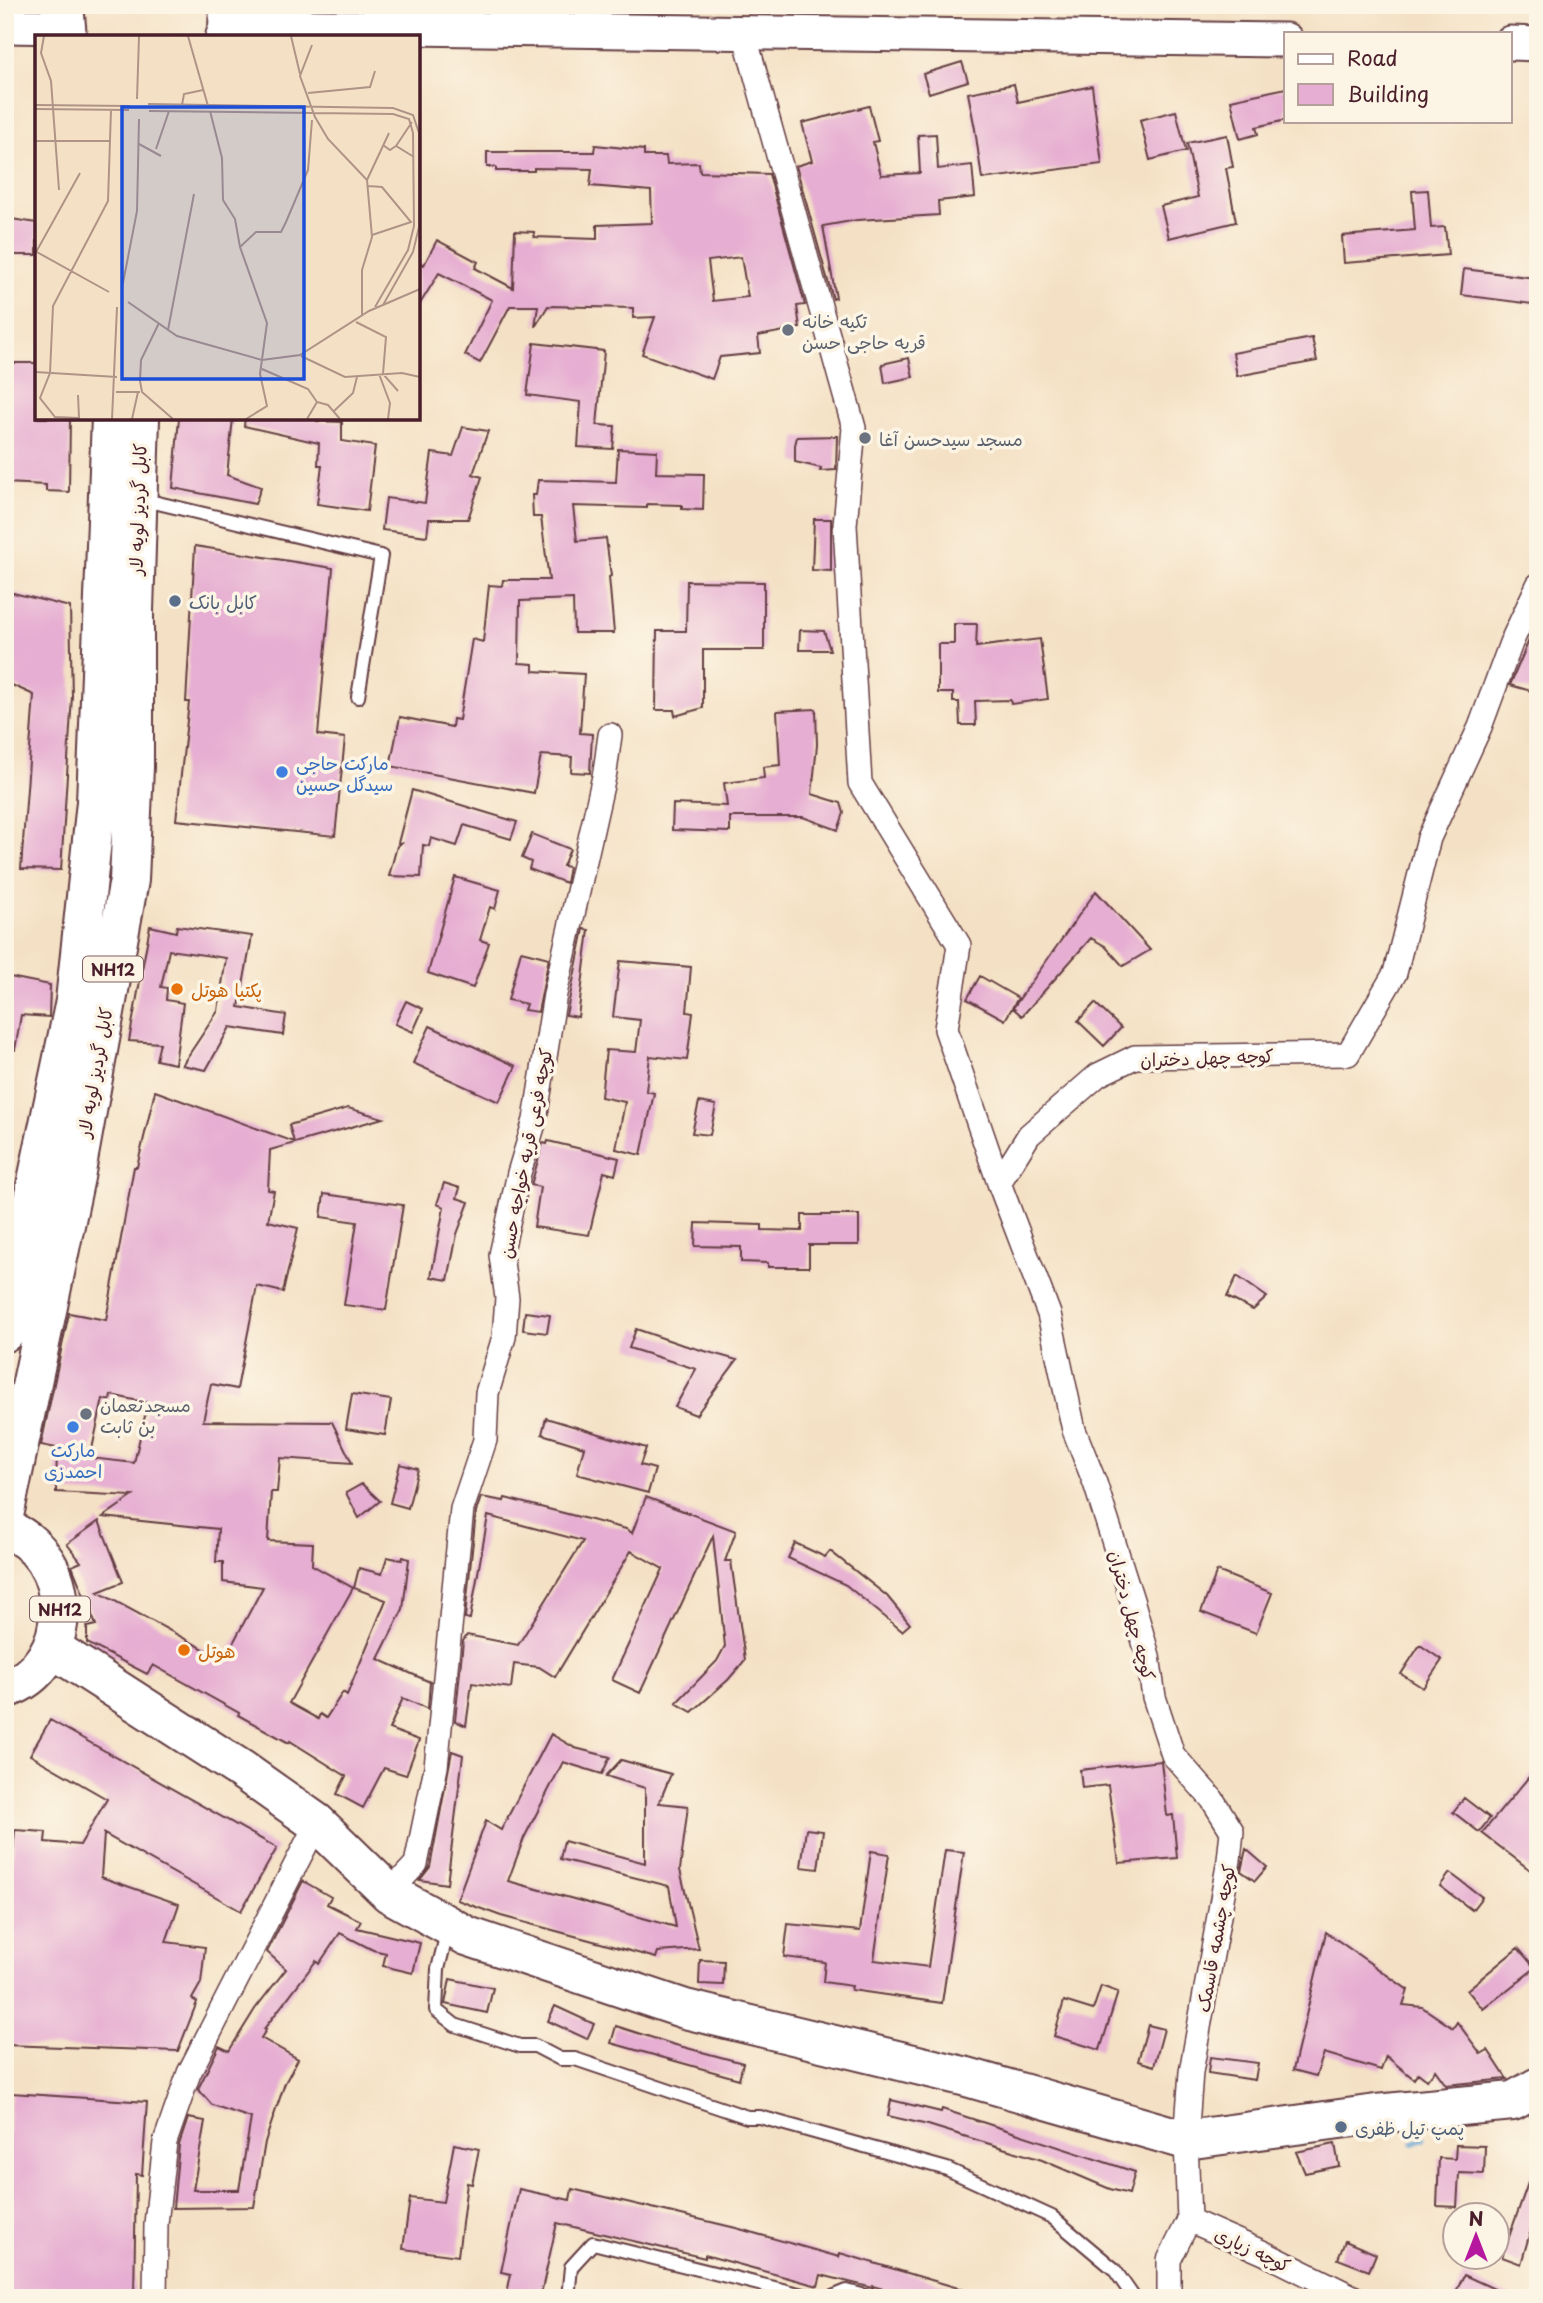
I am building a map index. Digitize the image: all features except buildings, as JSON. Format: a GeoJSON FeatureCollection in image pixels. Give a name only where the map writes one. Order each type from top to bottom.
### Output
{"type":"FeatureCollection","features":[{"type":"Feature","properties":{"kind":"highway","name":"کابل گردیز لویه لار"},"geometry":{"type":"LineString","coordinates":[[5,1332],[75,1001],[96,802],[111,420]]}},
{"type":"Feature","properties":{"kind":"highway","name":"کابل گردیز لویه لار"},"geometry":{"type":"LineString","coordinates":[[5,1511],[75,1177],[129,880],[134,767],[140,420]]}},
{"type":"Feature","properties":{"kind":"highway","name":"NH12"},"geometry":{"type":"LineString","coordinates":[[5,1529],[14,1532],[35,1548],[51,1570],[60,1595],[60,1622],[52,1648],[36,1670],[14,1686],[5,1689]]}},
{"type":"Feature","properties":{"kind":"highway"},"geometry":{"type":"LineString","coordinates":[[52,1648],[242,1770],[317,1823],[389,1893],[467,1936],[685,2009],[967,2077],[1186,2140],[1376,2114],[1529,2101]]}},
{"type":"Feature","properties":{"kind":"street"},"geometry":{"type":"LineString","coordinates":[[5,26],[65,23]]}},
{"type":"Feature","properties":{"kind":"street"},"geometry":{"type":"LineString","coordinates":[[227,24],[402,32],[1284,40]]}},
{"type":"Feature","properties":{"kind":"street"},"geometry":{"type":"LineString","coordinates":[[744,33],[854,428],[845,525],[860,783],[959,945],[946,1029],[999,1183]]}},
{"type":"Feature","properties":{"kind":"street"},"geometry":{"type":"LineString","coordinates":[[1512,43],[1538,44]]}},
{"type":"Feature","properties":{"kind":"street","name":"کوچه چهل دختران"},"geometry":{"type":"LineString","coordinates":[[1174,1755],[1154,1697],[1148,1656],[1133,1603],[1095,1483],[1074,1430],[1049,1314],[999,1183],[1029,1135],[1098,1074],[1135,1057],[1348,1054],[1395,973],[1429,838],[1480,727],[1511,643],[1538,585]]}},
{"type":"Feature","properties":{"kind":"street","name":"کوچه فرعی قریه خواجه حسن"},"geometry":{"type":"LineString","coordinates":[[389,1893],[416,1864],[436,1767],[462,1509],[485,1440],[487,1393],[504,1337],[507,1298],[501,1255],[519,1173],[535,1120],[555,993],[605,772],[610,735]]}},
{"type":"Feature","properties":{"kind":"street","name":"کوچه چشمه قاسمک"},"geometry":{"type":"LineString","coordinates":[[1174,1755],[1212,1799],[1232,1831],[1191,2072],[1186,2140],[1189,2220]]}},
{"type":"Feature","properties":{"kind":"street"},"geometry":{"type":"LineString","coordinates":[[155,2298],[156,2224],[165,2142],[189,2073],[317,1823]]}},
{"type":"Feature","properties":{"kind":"street"},"geometry":{"type":"LineString","coordinates":[[1169,2298],[1169,2260],[1189,2220]]}},
{"type":"Feature","properties":{"kind":"street","name":"کوچه زیاری"},"geometry":{"type":"LineString","coordinates":[[1189,2220],[1355,2298]]}},
{"type":"Feature","properties":{"kind":"lane"},"geometry":{"type":"LineString","coordinates":[[137,499],[382,556],[358,697]]}},
{"type":"Feature","properties":{"kind":"lane"},"geometry":{"type":"LineString","coordinates":[[448,1926],[438,1969],[436,2010],[455,2025],[520,2046],[535,2046],[560,2059],[575,2059],[747,2117],[760,2117],[947,2169],[1052,2217],[1114,2269],[1134,2298]]}},
{"type":"Feature","properties":{"kind":"lane"},"geometry":{"type":"LineString","coordinates":[[568,2298],[571,2267],[593,2243],[815,2298]]}},
{"type":"Feature","properties":{"kind":"lane"},"geometry":{"type":"LineString","coordinates":[[830,2298],[847,2291],[873,2298]]}},
{"type":"Feature","properties":{"kind":"waterway"},"geometry":{"type":"LineString","coordinates":[[1414,2143],[1423,2139]]}},
{"type":"Feature","properties":{"kind":"place","name":"تکیه خانه قریه حاجی حسن"},"geometry":{"type":"Point","coordinates":[788,330]}},
{"type":"Feature","properties":{"kind":"place","name":"مسجد سیدحسن آغا"},"geometry":{"type":"Point","coordinates":[865,438]}},
{"type":"Feature","properties":{"kind":"place","name":"کابل بانک"},"geometry":{"type":"Point","coordinates":[175,601]}},
{"type":"Feature","properties":{"kind":"place","name":"مارکت حاجی سیدگل حسین"},"geometry":{"type":"Point","coordinates":[282,772]}},
{"type":"Feature","properties":{"kind":"place","name":"پکتیا هوتل"},"geometry":{"type":"Point","coordinates":[177,989]}},
{"type":"Feature","properties":{"kind":"place","name":"مسجدنعمان بن ثابت"},"geometry":{"type":"Point","coordinates":[86,1414]}},
{"type":"Feature","properties":{"kind":"place","name":"مارکت احمدزی"},"geometry":{"type":"Point","coordinates":[73,1427]}},
{"type":"Feature","properties":{"kind":"place","name":"هوتل"},"geometry":{"type":"Point","coordinates":[184,1650]}},
{"type":"Feature","properties":{"kind":"place","name":"پمپ تیل ظفری"},"geometry":{"type":"Point","coordinates":[1341,2127]}}]}
